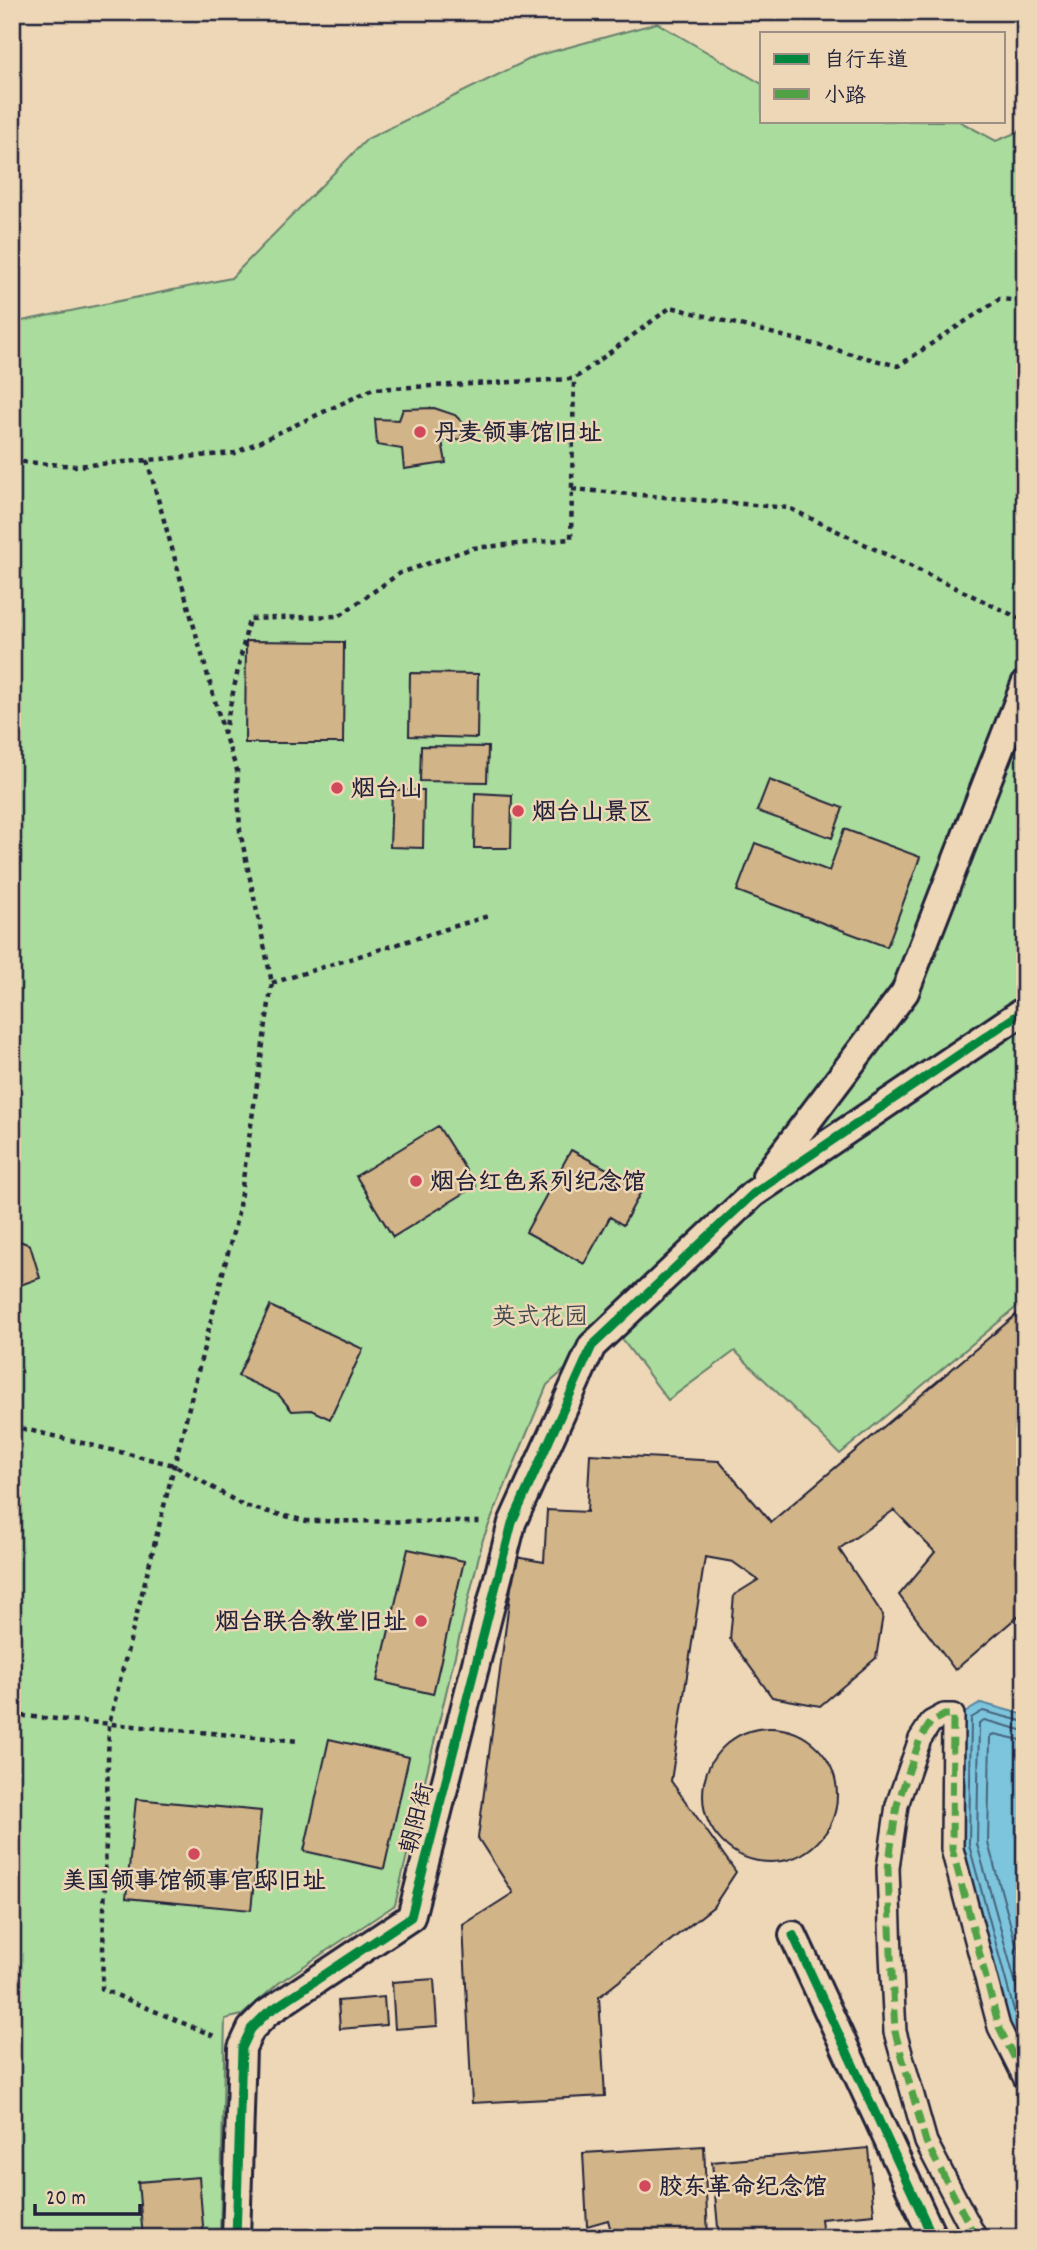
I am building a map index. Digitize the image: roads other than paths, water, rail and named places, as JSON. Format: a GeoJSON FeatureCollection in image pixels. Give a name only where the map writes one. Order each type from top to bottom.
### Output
{"type":"FeatureCollection","features":[{"type":"Feature","properties":{"kind":"street"},"geometry":{"type":"LineString","coordinates":[[752,1194],[905,992],[1025,684]]}},
{"type":"Feature","properties":{"kind":"street"},"geometry":{"type":"LineString","coordinates":[[752,1194],[1025,1010]]}},
{"type":"Feature","properties":{"kind":"street","name":"朝阳街"},"geometry":{"type":"LineString","coordinates":[[236,2238],[242,2048],[251,2029],[267,2014],[411,1917],[512,1523],[592,1346],[752,1194]]}},
{"type":"Feature","properties":{"kind":"street"},"geometry":{"type":"LineString","coordinates":[[976,2238],[926,2142],[895,2032],[888,1868],[897,1805],[920,1739],[930,1722],[944,1715],[953,1715],[952,1849],[999,2027],[1025,2079]]}},
{"type":"Feature","properties":{"kind":"street"},"geometry":{"type":"LineString","coordinates":[[793,1935],[933,2238]]}},
{"type":"Feature","properties":{"kind":"water"},"geometry":{"type":"Polygon","coordinates":[[[981,1703],[1025,1715],[1025,2055],[1011,2028],[962,1846],[963,1714],[981,1703]]]}},
{"type":"Feature","properties":{"kind":"place","name":"丹麦领事馆旧址"},"geometry":{"type":"Point","coordinates":[420,432]}},
{"type":"Feature","properties":{"kind":"place","name":"烟台山"},"geometry":{"type":"Point","coordinates":[337,788]}},
{"type":"Feature","properties":{"kind":"place","name":"烟台山景区"},"geometry":{"type":"Point","coordinates":[518,811]}},
{"type":"Feature","properties":{"kind":"place","name":"烟台红色系列纪念馆"},"geometry":{"type":"Point","coordinates":[416,1181]}},
{"type":"Feature","properties":{"kind":"place","name":"烟台联合教堂旧址"},"geometry":{"type":"Point","coordinates":[421,1621]}},
{"type":"Feature","properties":{"kind":"place","name":"美国领事馆领事官邸旧址"},"geometry":{"type":"Point","coordinates":[194,1854]}},
{"type":"Feature","properties":{"kind":"place","name":"胶东革命纪念馆"},"geometry":{"type":"Point","coordinates":[645,2186]}},
{"type":"Feature","properties":{"kind":"park label","name":"英式花园"},"geometry":{"type":"Point","coordinates":[540,1316]}}]}
